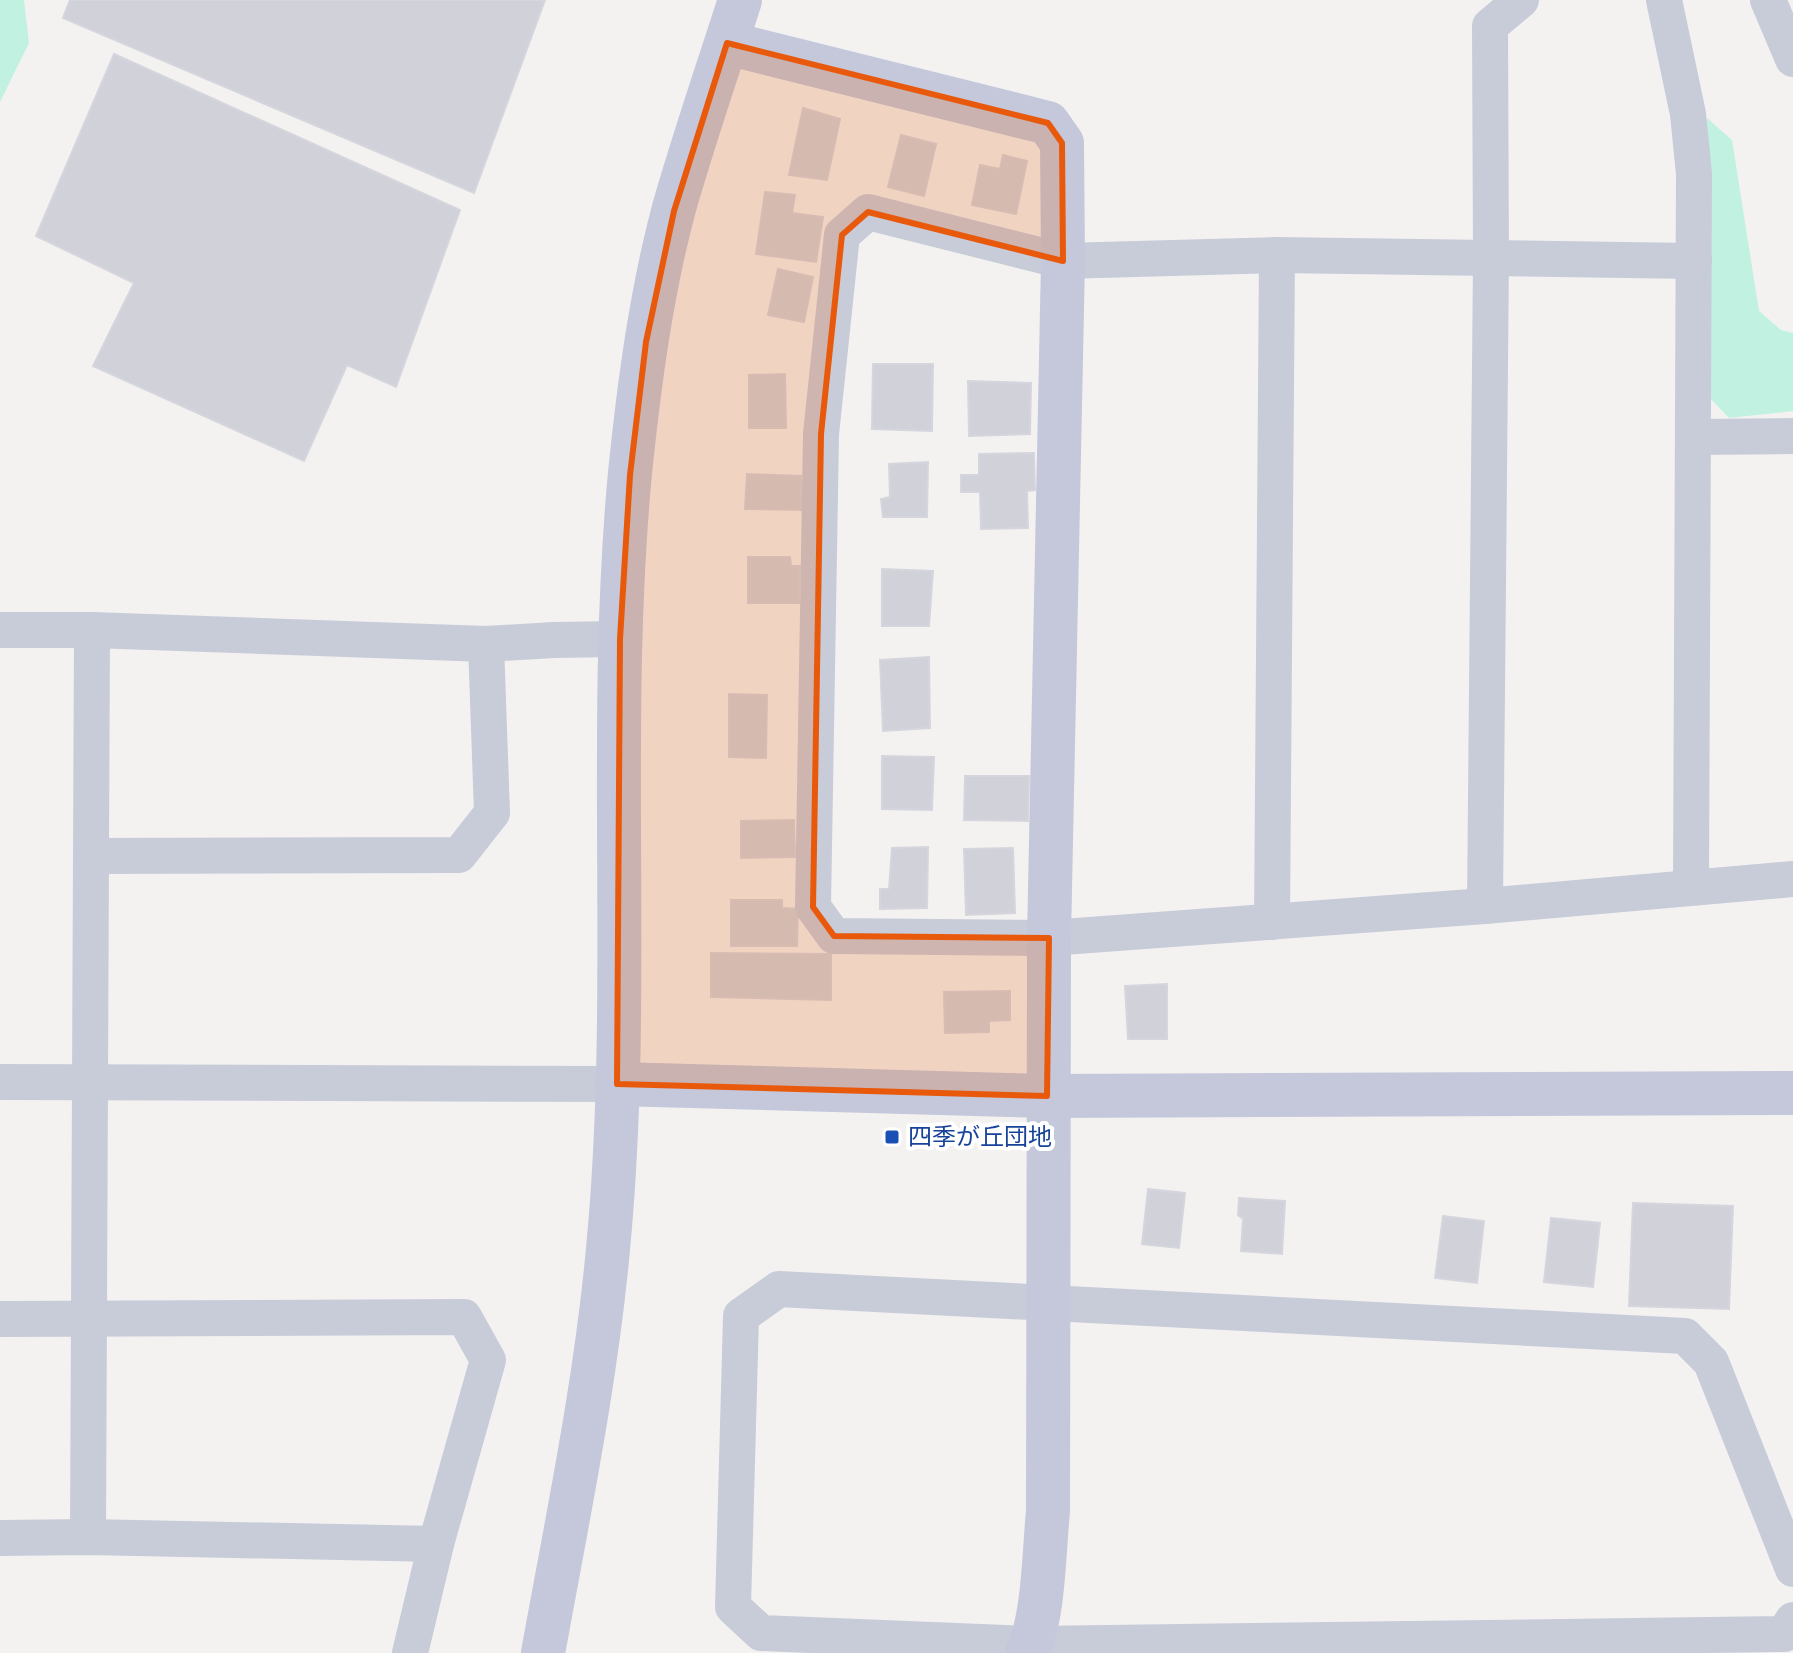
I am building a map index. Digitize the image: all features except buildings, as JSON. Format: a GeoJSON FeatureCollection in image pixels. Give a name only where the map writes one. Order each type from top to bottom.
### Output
{"type":"FeatureCollection","features":[{"type":"Feature","properties":{"kind":"street"},"geometry":{"type":"LineString","coordinates":[[543,1653],[596,1359],[609,1236],[617,1084],[620,639],[630,475],[646,342],[674,211],[740,0]]}},
{"type":"Feature","properties":{"kind":"street"},"geometry":{"type":"LineString","coordinates":[[1485,906],[1490,26],[1521,0]]}},
{"type":"Feature","properties":{"kind":"street"},"geometry":{"type":"LineString","coordinates":[[1664,0],[1688,114],[1694,174],[1691,886]]}},
{"type":"Feature","properties":{"kind":"street"},"geometry":{"type":"LineString","coordinates":[[1768,0],[1793,59]]}},
{"type":"Feature","properties":{"kind":"street"},"geometry":{"type":"LineString","coordinates":[[727,43],[1048,123],[1062,143],[1063,261],[1047,1096],[1048,1511],[1039,1604],[1029,1649]]}},
{"type":"Feature","properties":{"kind":"street"},"geometry":{"type":"LineString","coordinates":[[1694,261],[1277,255],[1063,261],[868,212],[842,235],[821,434],[813,907],[834,936],[1049,938],[1485,906],[1793,879]]}},
{"type":"Feature","properties":{"kind":"street"},"geometry":{"type":"LineString","coordinates":[[1272,922],[1277,255]]}},
{"type":"Feature","properties":{"kind":"street"},"geometry":{"type":"LineString","coordinates":[[1693,437],[1793,436]]}},
{"type":"Feature","properties":{"kind":"street"},"geometry":{"type":"LineString","coordinates":[[0,630],[92,630],[486,644],[620,639]]}},
{"type":"Feature","properties":{"kind":"street"},"geometry":{"type":"LineString","coordinates":[[88,1537],[92,630]]}},
{"type":"Feature","properties":{"kind":"street"},"geometry":{"type":"LineString","coordinates":[[92,856],[459,855],[492,813],[486,644]]}},
{"type":"Feature","properties":{"kind":"street"},"geometry":{"type":"LineString","coordinates":[[0,1082],[617,1084],[1047,1096],[1793,1093]]}},
{"type":"Feature","properties":{"kind":"street"},"geometry":{"type":"LineString","coordinates":[[1793,1569],[1711,1362],[1685,1336],[779,1289],[741,1316],[733,1607],[761,1633],[1029,1649],[1784,1634],[1793,1620]]}},
{"type":"Feature","properties":{"kind":"street"},"geometry":{"type":"LineString","coordinates":[[0,1319],[464,1317],[488,1360],[436,1544],[410,1653]]}},
{"type":"Feature","properties":{"kind":"street"},"geometry":{"type":"LineString","coordinates":[[0,1538],[436,1544]]}},
{"type":"Feature","properties":{"kind":"highlighted area"},"geometry":{"type":"Polygon","coordinates":[[[727,43],[1048,123],[1062,143],[1063,261],[868,212],[842,235],[821,434],[813,907],[834,936],[1049,938],[1047,1096],[617,1084],[620,639],[630,475],[646,342],[674,211],[727,43]]]}},
{"type":"Feature","properties":{"kind":"green space"},"geometry":{"type":"Polygon","coordinates":[[[0,0],[24,0],[29,43],[0,102],[0,0]]]}},
{"type":"Feature","properties":{"kind":"green space"},"geometry":{"type":"Polygon","coordinates":[[[1707,118],[1732,140],[1759,311],[1781,330],[1793,333],[1793,411],[1729,418],[1709,397],[1707,118]]]}},
{"type":"Feature","properties":{"kind":"place","name":"四季が丘団地"},"geometry":{"type":"Point","coordinates":[892,1137]}}]}
